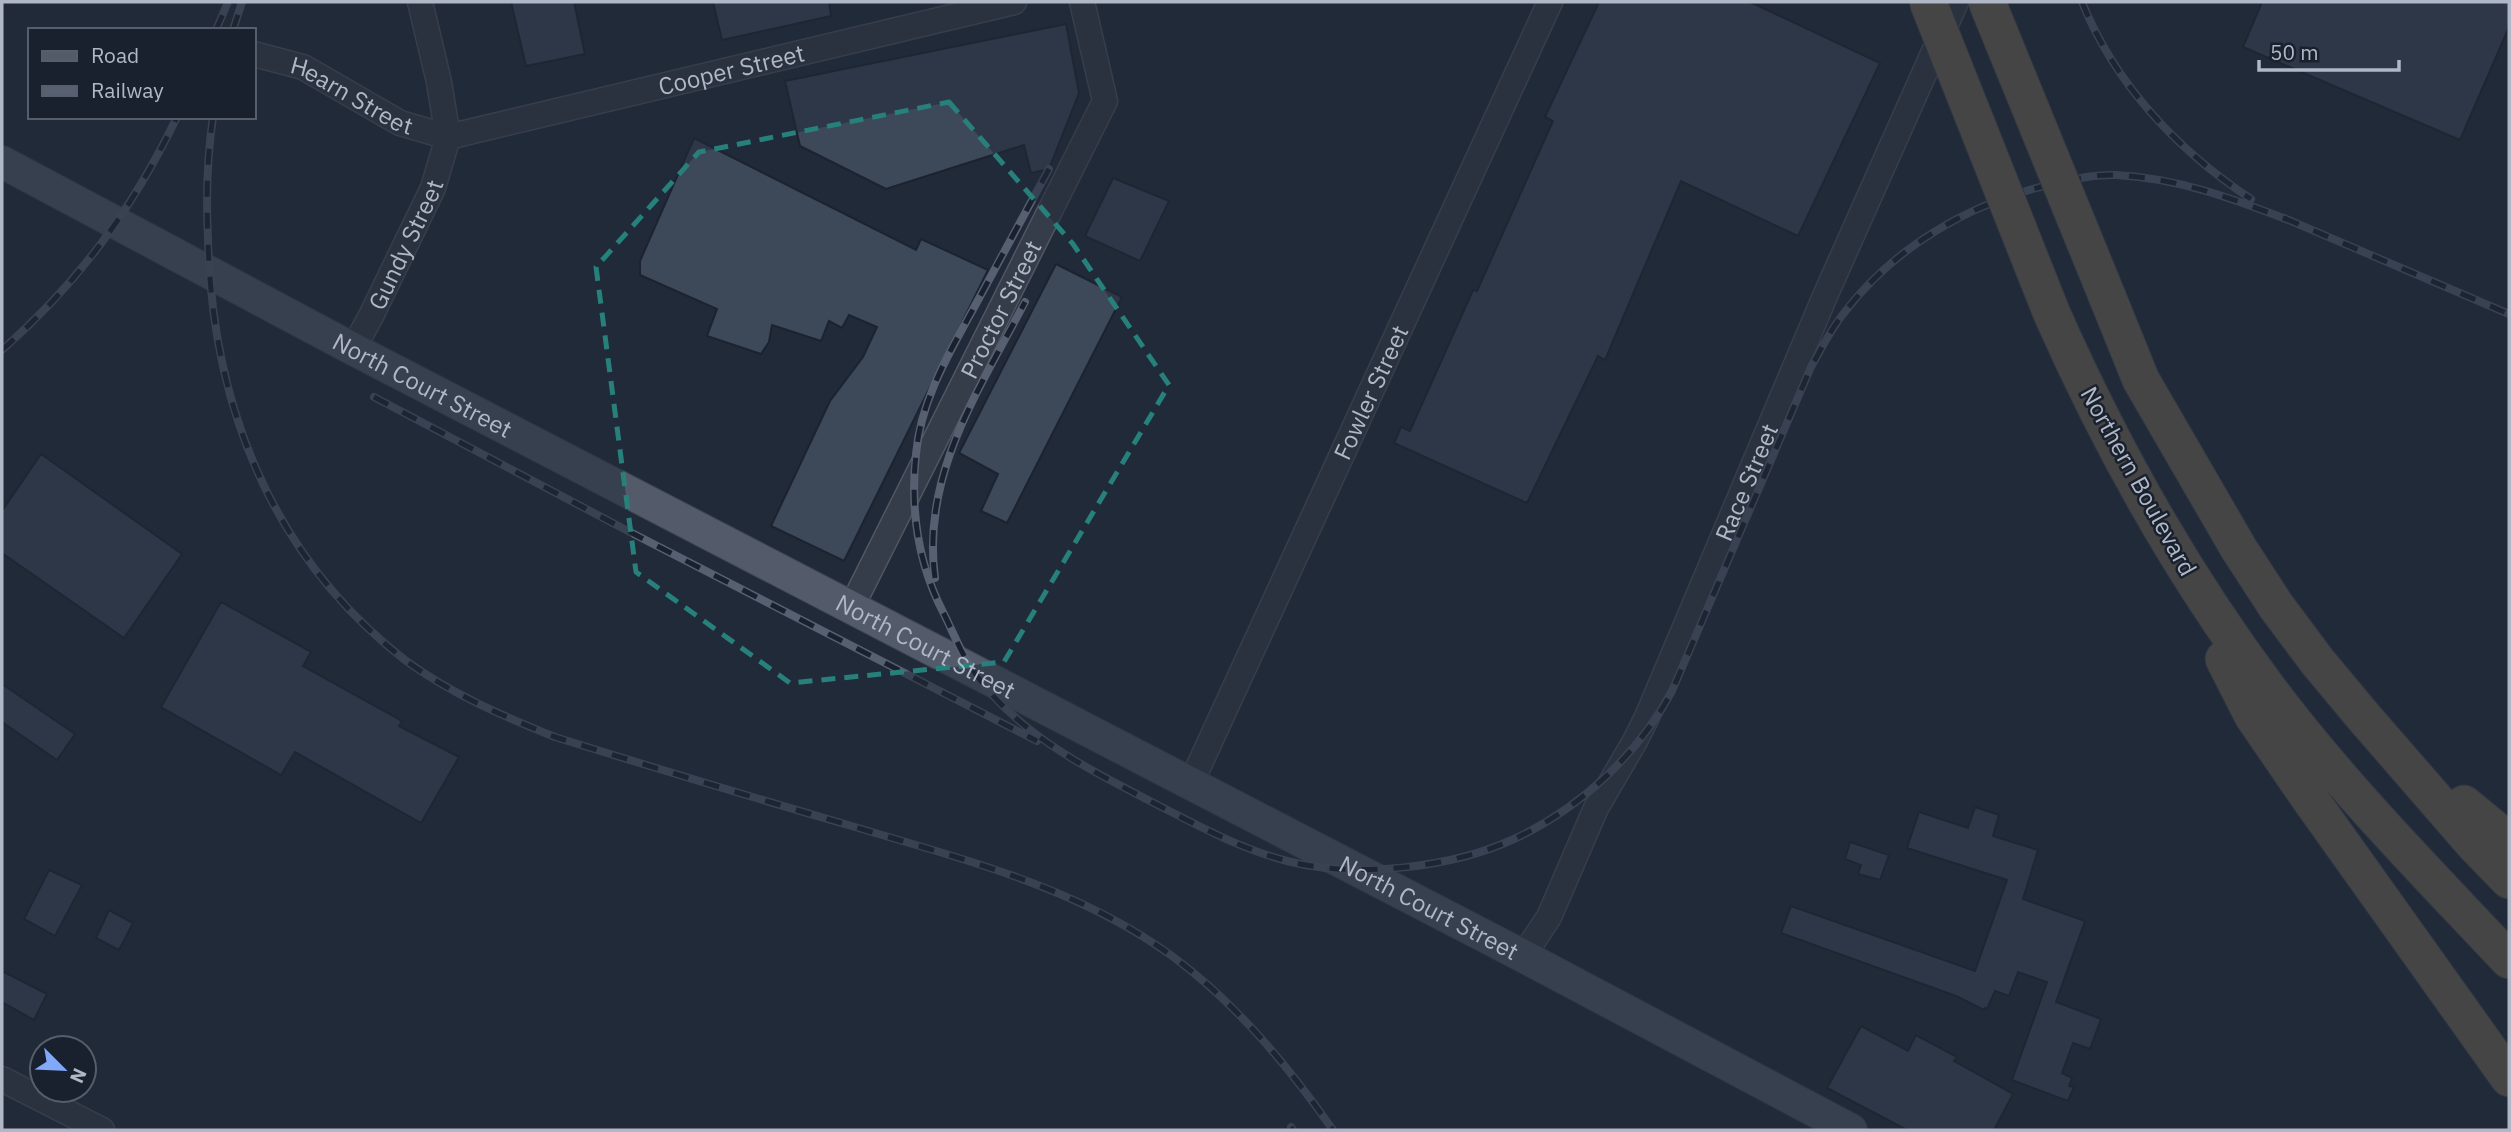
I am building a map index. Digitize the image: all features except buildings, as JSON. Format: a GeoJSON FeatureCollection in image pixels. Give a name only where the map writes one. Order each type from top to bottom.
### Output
{"type":"FeatureCollection","features":[{"type":"Feature","properties":{"kind":"highway","name":"Northern Boulevard"},"geometry":{"type":"LineString","coordinates":[[1928,2],[2052,314],[2130,472],[2182,566],[2269,691],[2352,792],[2509,960]]}},
{"type":"Feature","properties":{"kind":"highway","name":"Northern Boulevard"},"geometry":{"type":"LineString","coordinates":[[1987,2],[2141,380],[2239,549],[2276,607],[2316,661],[2474,844],[2509,880]]}},
{"type":"Feature","properties":{"kind":"highway"},"geometry":{"type":"LineString","coordinates":[[2182,566],[2224,661],[2253,716],[2509,1078]]}},
{"type":"Feature","properties":{"kind":"highway"},"geometry":{"type":"LineString","coordinates":[[2381,735],[2509,841]]}},
{"type":"Feature","properties":{"kind":"main road","name":"North Court Street"},"geometry":{"type":"LineString","coordinates":[[2,162],[353,349],[1523,956],[1851,1130]]}},
{"type":"Feature","properties":{"kind":"street"},"geometry":{"type":"LineString","coordinates":[[420,2],[439,82],[448,137]]}},
{"type":"Feature","properties":{"kind":"street","name":"Cooper Street"},"geometry":{"type":"LineString","coordinates":[[448,137],[1014,2]]}},
{"type":"Feature","properties":{"kind":"street","name":"Proctor Street"},"geometry":{"type":"LineString","coordinates":[[851,608],[1105,101],[1082,2]]}},
{"type":"Feature","properties":{"kind":"street","name":"Fowler Street"},"geometry":{"type":"LineString","coordinates":[[1191,783],[1550,2]]}},
{"type":"Feature","properties":{"kind":"street","name":"Race Street"},"geometry":{"type":"LineString","coordinates":[[1523,956],[1549,917],[1596,808],[1647,717],[1830,284],[1956,2]]}},
{"type":"Feature","properties":{"kind":"street","name":"Hearn Street"},"geometry":{"type":"LineString","coordinates":[[256,55],[303,67],[400,123],[448,137]]}},
{"type":"Feature","properties":{"kind":"street","name":"Gundy Street"},"geometry":{"type":"LineString","coordinates":[[353,349],[433,188],[448,137]]}},
{"type":"Feature","properties":{"kind":"street"},"geometry":{"type":"LineString","coordinates":[[2,1079],[102,1130]]}},
{"type":"Feature","properties":{"kind":"highlighted area"},"geometry":{"type":"Polygon","coordinates":[[[949,102],[1073,244],[1169,385],[1004,662],[790,683],[636,572],[596,267],[699,152],[949,102]]]}},
{"type":"Feature","properties":{"kind":"railway"},"geometry":{"type":"LineString","coordinates":[[217,28],[228,2]]}},
{"type":"Feature","properties":{"kind":"railway"},"geometry":{"type":"LineString","coordinates":[[234,28],[242,2]]}},
{"type":"Feature","properties":{"kind":"railway"},"geometry":{"type":"LineString","coordinates":[[2082,2],[2112,60],[2151,113],[2198,159],[2251,199]]}},
{"type":"Feature","properties":{"kind":"railway"},"geometry":{"type":"LineString","coordinates":[[2,350],[56,298],[102,243],[142,183],[176,119]]}},
{"type":"Feature","properties":{"kind":"railway"},"geometry":{"type":"LineString","coordinates":[[213,119],[207,193],[212,300],[222,360],[237,417],[258,472],[285,525],[318,574],[358,619],[405,660],[459,694],[555,737],[979,864],[1098,911],[1172,956],[1218,994],[1279,1059],[1333,1130]]}},
{"type":"Feature","properties":{"kind":"railway"},"geometry":{"type":"LineString","coordinates":[[1049,169],[948,356],[924,413],[914,475],[915,516],[922,556],[935,595],[964,655],[989,691],[1008,711],[1051,745],[1122,786],[1235,843],[1291,862],[1345,869],[1433,863],[1489,849],[1538,827],[1561,812],[1584,796],[1624,758],[1658,715],[1672,691],[1822,346],[1839,319],[1864,289],[1886,268],[1935,231],[1962,216],[2019,193],[2099,175],[2139,177],[2184,185],[2291,221]]}},
{"type":"Feature","properties":{"kind":"railway"},"geometry":{"type":"LineString","coordinates":[[2284,218],[2509,314]]}},
{"type":"Feature","properties":{"kind":"railway"},"geometry":{"type":"LineString","coordinates":[[935,578],[933,540],[945,469],[973,401],[1025,302]]}},
{"type":"Feature","properties":{"kind":"railway"},"geometry":{"type":"LineString","coordinates":[[374,397],[1037,741]]}}]}
